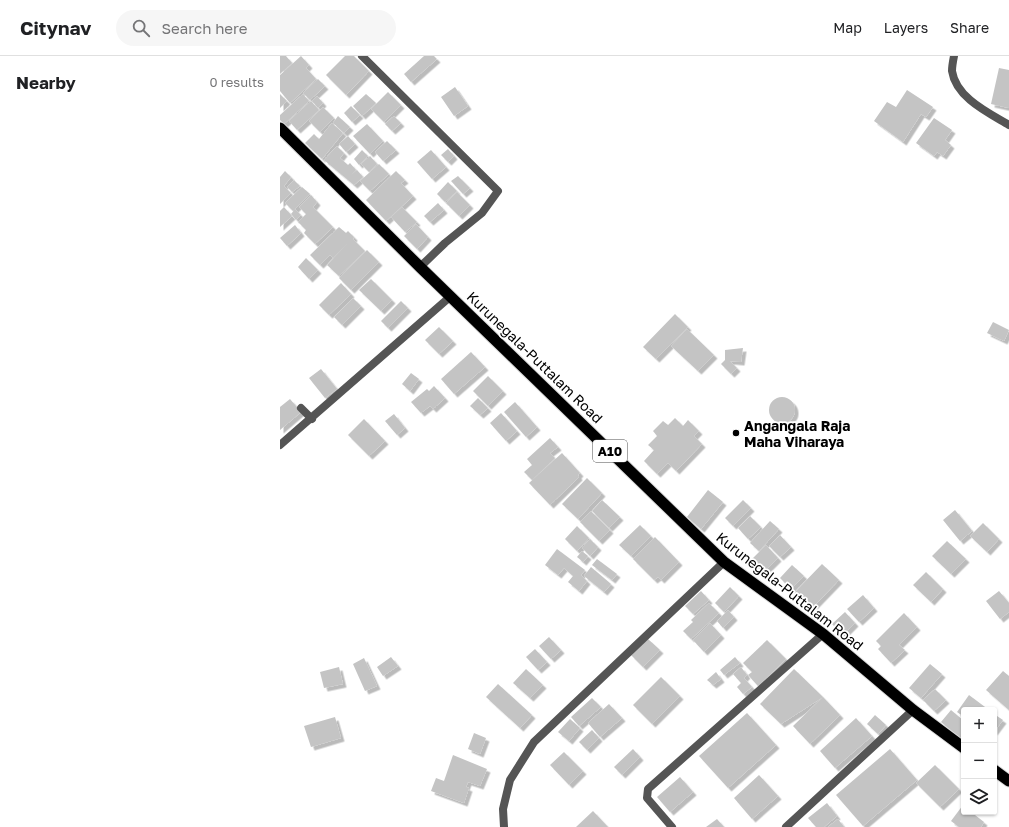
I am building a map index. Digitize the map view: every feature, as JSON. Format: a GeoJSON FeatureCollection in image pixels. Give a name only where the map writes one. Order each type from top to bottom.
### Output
{"type":"FeatureCollection","features":[{"type":"Feature","properties":{"kind":"highway","name":"Kurunegala-Puttalam Road"},"geometry":{"type":"LineString","coordinates":[[280,128],[420,267],[724,562],[823,634],[913,710],[961,746]]}},
{"type":"Feature","properties":{"kind":"highway"},"geometry":{"type":"LineString","coordinates":[[997,772],[1009,781]]}},
{"type":"Feature","properties":{"kind":"street"},"geometry":{"type":"LineString","coordinates":[[362,56],[498,191],[482,213],[445,242],[420,267]]}},
{"type":"Feature","properties":{"kind":"street"},"geometry":{"type":"LineString","coordinates":[[954,56],[952,72],[961,91],[976,106],[1009,125]]}},
{"type":"Feature","properties":{"kind":"street"},"geometry":{"type":"LineString","coordinates":[[280,445],[312,419],[451,296]]}},
{"type":"Feature","properties":{"kind":"street"},"geometry":{"type":"LineString","coordinates":[[301,408],[312,419]]}},
{"type":"Feature","properties":{"kind":"street"},"geometry":{"type":"LineString","coordinates":[[504,827],[503,809],[510,780],[534,742],[724,562]]}},
{"type":"Feature","properties":{"kind":"street"},"geometry":{"type":"LineString","coordinates":[[672,827],[647,798],[648,789],[823,634]]}},
{"type":"Feature","properties":{"kind":"street"},"geometry":{"type":"LineString","coordinates":[[786,827],[913,710]]}},
{"type":"Feature","properties":{"kind":"building"},"geometry":{"type":"Polygon","coordinates":[[[280,56],[286,56],[292,63],[280,74],[280,56]]]}},
{"type":"Feature","properties":{"kind":"building"},"geometry":{"type":"Polygon","coordinates":[[[301,56],[309,65],[306,68],[316,79],[290,103],[280,91],[280,75],[301,56]]]}},
{"type":"Feature","properties":{"kind":"building"},"geometry":{"type":"Polygon","coordinates":[[[345,56],[354,56],[369,71],[346,95],[326,75],[345,56]]]}},
{"type":"Feature","properties":{"kind":"building"},"geometry":{"type":"Polygon","coordinates":[[[424,56],[434,56],[437,59],[411,82],[404,74],[424,56]]]}},
{"type":"Feature","properties":{"kind":"building"},"geometry":{"type":"Polygon","coordinates":[[[999,68],[1009,70],[1009,108],[991,104],[999,68]]]}},
{"type":"Feature","properties":{"kind":"building"},"geometry":{"type":"Polygon","coordinates":[[[318,79],[325,86],[310,100],[303,93],[318,79]]]}},
{"type":"Feature","properties":{"kind":"building"},"geometry":{"type":"Polygon","coordinates":[[[455,87],[468,106],[454,116],[441,97],[455,87]]]}},
{"type":"Feature","properties":{"kind":"building"},"geometry":{"type":"Polygon","coordinates":[[[907,90],[933,107],[926,117],[921,114],[903,142],[874,121],[887,102],[896,107],[907,90]]]}},
{"type":"Feature","properties":{"kind":"building"},"geometry":{"type":"Polygon","coordinates":[[[388,92],[401,105],[384,122],[371,109],[388,92]]]}},
{"type":"Feature","properties":{"kind":"building"},"geometry":{"type":"Polygon","coordinates":[[[280,94],[287,101],[280,108],[280,94]]]}},
{"type":"Feature","properties":{"kind":"building"},"geometry":{"type":"Polygon","coordinates":[[[303,94],[309,101],[284,124],[280,120],[280,115],[303,94]]]}},
{"type":"Feature","properties":{"kind":"building"},"geometry":{"type":"Polygon","coordinates":[[[366,94],[376,103],[362,116],[353,106],[366,94]]]}},
{"type":"Feature","properties":{"kind":"building"},"geometry":{"type":"Polygon","coordinates":[[[317,96],[323,103],[318,108],[312,101],[317,96]]]}},
{"type":"Feature","properties":{"kind":"building"},"geometry":{"type":"Polygon","coordinates":[[[311,101],[319,110],[297,130],[289,121],[311,101]]]}},
{"type":"Feature","properties":{"kind":"building"},"geometry":{"type":"Polygon","coordinates":[[[351,106],[360,115],[352,122],[344,113],[351,106]]]}},
{"type":"Feature","properties":{"kind":"building"},"geometry":{"type":"Polygon","coordinates":[[[323,107],[334,118],[320,132],[309,121],[323,107]]]}},
{"type":"Feature","properties":{"kind":"building"},"geometry":{"type":"Polygon","coordinates":[[[338,116],[350,127],[344,133],[333,123],[338,116]]]}},
{"type":"Feature","properties":{"kind":"building"},"geometry":{"type":"Polygon","coordinates":[[[394,116],[401,123],[392,131],[385,124],[394,116]]]}},
{"type":"Feature","properties":{"kind":"building"},"geometry":{"type":"Polygon","coordinates":[[[934,118],[952,130],[945,140],[951,145],[943,156],[937,152],[934,156],[916,143],[934,118]]]}},
{"type":"Feature","properties":{"kind":"building"},"geometry":{"type":"Polygon","coordinates":[[[332,123],[343,133],[322,159],[305,143],[314,134],[319,139],[332,123]]]}},
{"type":"Feature","properties":{"kind":"building"},"geometry":{"type":"Polygon","coordinates":[[[367,124],[383,141],[370,154],[353,136],[367,124]]]}},
{"type":"Feature","properties":{"kind":"building"},"geometry":{"type":"Polygon","coordinates":[[[348,136],[355,144],[346,152],[339,144],[348,136]]]}},
{"type":"Feature","properties":{"kind":"building"},"geometry":{"type":"Polygon","coordinates":[[[387,141],[396,150],[383,161],[375,152],[387,141]]]}},
{"type":"Feature","properties":{"kind":"building"},"geometry":{"type":"Polygon","coordinates":[[[337,146],[344,153],[340,158],[348,165],[350,163],[356,170],[351,175],[357,170],[363,177],[354,185],[324,160],[337,146]]]}},
{"type":"Feature","properties":{"kind":"building"},"geometry":{"type":"Polygon","coordinates":[[[448,149],[454,156],[448,162],[441,155],[448,149]]]}},
{"type":"Feature","properties":{"kind":"building"},"geometry":{"type":"Polygon","coordinates":[[[362,150],[368,156],[359,165],[354,159],[362,150]]]}},
{"type":"Feature","properties":{"kind":"building"},"geometry":{"type":"Polygon","coordinates":[[[431,150],[446,167],[432,179],[417,162],[431,150]]]}},
{"type":"Feature","properties":{"kind":"building"},"geometry":{"type":"Polygon","coordinates":[[[370,156],[377,164],[369,172],[361,164],[370,156]]]}},
{"type":"Feature","properties":{"kind":"building"},"geometry":{"type":"Polygon","coordinates":[[[379,164],[389,174],[370,191],[360,181],[379,164]]]}},
{"type":"Feature","properties":{"kind":"building"},"geometry":{"type":"Polygon","coordinates":[[[285,171],[291,177],[284,186],[291,193],[280,204],[280,177],[285,171]]]}},
{"type":"Feature","properties":{"kind":"building"},"geometry":{"type":"Polygon","coordinates":[[[396,171],[405,180],[401,183],[413,196],[386,221],[366,200],[396,171]]]}},
{"type":"Feature","properties":{"kind":"building"},"geometry":{"type":"Polygon","coordinates":[[[458,176],[470,188],[463,194],[451,181],[458,176]]]}},
{"type":"Feature","properties":{"kind":"building"},"geometry":{"type":"Polygon","coordinates":[[[294,180],[300,186],[292,192],[287,187],[294,180]]]}},
{"type":"Feature","properties":{"kind":"building"},"geometry":{"type":"Polygon","coordinates":[[[448,182],[457,191],[445,202],[437,194],[448,182]]]}},
{"type":"Feature","properties":{"kind":"building"},"geometry":{"type":"Polygon","coordinates":[[[302,187],[310,194],[293,211],[285,203],[302,187]]]}},
{"type":"Feature","properties":{"kind":"building"},"geometry":{"type":"Polygon","coordinates":[[[457,192],[470,205],[459,216],[446,203],[457,192]]]}},
{"type":"Feature","properties":{"kind":"building"},"geometry":{"type":"Polygon","coordinates":[[[311,195],[317,202],[313,207],[333,227],[315,244],[304,233],[306,230],[298,222],[306,214],[299,207],[311,195]]]}},
{"type":"Feature","properties":{"kind":"building"},"geometry":{"type":"Polygon","coordinates":[[[438,203],[444,210],[430,222],[424,216],[438,203]]]}},
{"type":"Feature","properties":{"kind":"building"},"geometry":{"type":"Polygon","coordinates":[[[284,207],[292,216],[280,227],[280,211],[284,207]]]}},
{"type":"Feature","properties":{"kind":"building"},"geometry":{"type":"Polygon","coordinates":[[[402,207],[417,222],[405,232],[391,217],[402,207]]]}},
{"type":"Feature","properties":{"kind":"building"},"geometry":{"type":"Polygon","coordinates":[[[295,209],[301,215],[296,220],[291,214],[295,209]]]}},
{"type":"Feature","properties":{"kind":"building"},"geometry":{"type":"Polygon","coordinates":[[[416,224],[428,237],[417,249],[404,236],[416,224]]]}},
{"type":"Feature","properties":{"kind":"building"},"geometry":{"type":"Polygon","coordinates":[[[295,225],[301,233],[287,246],[280,238],[295,225]]]}},
{"type":"Feature","properties":{"kind":"building"},"geometry":{"type":"Polygon","coordinates":[[[339,227],[346,233],[348,231],[354,237],[353,239],[365,251],[339,276],[327,265],[349,242],[333,258],[330,255],[320,265],[310,255],[339,227]]]}},
{"type":"Feature","properties":{"kind":"building"},"geometry":{"type":"Polygon","coordinates":[[[367,250],[379,262],[351,290],[339,278],[367,250]]]}},
{"type":"Feature","properties":{"kind":"building"},"geometry":{"type":"Polygon","coordinates":[[[306,258],[318,270],[309,279],[298,267],[306,258]]]}},
{"type":"Feature","properties":{"kind":"building"},"geometry":{"type":"Polygon","coordinates":[[[371,279],[392,300],[381,311],[359,290],[371,279]]]}},
{"type":"Feature","properties":{"kind":"building"},"geometry":{"type":"Polygon","coordinates":[[[341,283],[351,294],[329,315],[319,305],[341,283]]]}},
{"type":"Feature","properties":{"kind":"building"},"geometry":{"type":"Polygon","coordinates":[[[353,298],[361,306],[342,325],[334,317],[353,298]]]}},
{"type":"Feature","properties":{"kind":"building"},"geometry":{"type":"Polygon","coordinates":[[[401,301],[408,308],[388,328],[381,321],[401,301]]]}},
{"type":"Feature","properties":{"kind":"building"},"geometry":{"type":"Polygon","coordinates":[[[675,314],[688,327],[656,359],[643,347],[675,314]]]}},
{"type":"Feature","properties":{"kind":"building"},"geometry":{"type":"Polygon","coordinates":[[[993,322],[1009,330],[1004,341],[987,333],[993,322]]]}},
{"type":"Feature","properties":{"kind":"building"},"geometry":{"type":"Polygon","coordinates":[[[439,327],[453,341],[439,354],[425,340],[439,327]]]}},
{"type":"Feature","properties":{"kind":"building"},"geometry":{"type":"Polygon","coordinates":[[[687,329],[714,355],[698,371],[671,346],[687,329]]]}},
{"type":"Feature","properties":{"kind":"building"},"geometry":{"type":"Polygon","coordinates":[[[743,348],[741,362],[730,361],[737,368],[731,374],[721,364],[725,360],[725,350],[743,348]]]}},
{"type":"Feature","properties":{"kind":"building"},"geometry":{"type":"Polygon","coordinates":[[[471,352],[485,367],[454,394],[441,379],[471,352]]]}},
{"type":"Feature","properties":{"kind":"building"},"geometry":{"type":"Polygon","coordinates":[[[321,369],[337,389],[325,398],[309,378],[321,369]]]}},
{"type":"Feature","properties":{"kind":"building"},"geometry":{"type":"Polygon","coordinates":[[[411,373],[419,379],[410,391],[402,384],[411,373]]]}},
{"type":"Feature","properties":{"kind":"building"},"geometry":{"type":"Polygon","coordinates":[[[488,376],[503,391],[488,406],[473,391],[488,376]]]}},
{"type":"Feature","properties":{"kind":"building"},"geometry":{"type":"Polygon","coordinates":[[[434,386],[445,398],[433,409],[430,406],[421,413],[411,402],[427,389],[429,391],[434,386]]]}},
{"type":"Feature","properties":{"kind":"building"},"geometry":{"type":"Polygon","coordinates":[[[782,397],[791,401],[795,410],[791,419],[782,423],[773,419],[769,410],[773,401],[782,397]]]}},
{"type":"Feature","properties":{"kind":"building"},"geometry":{"type":"Polygon","coordinates":[[[478,398],[488,408],[480,415],[470,406],[478,398]]]}},
{"type":"Feature","properties":{"kind":"building"},"geometry":{"type":"Polygon","coordinates":[[[290,399],[301,412],[280,430],[280,407],[290,399]]]}},
{"type":"Feature","properties":{"kind":"building"},"geometry":{"type":"Polygon","coordinates":[[[515,402],[537,427],[526,437],[504,412],[515,402]]]}},
{"type":"Feature","properties":{"kind":"building"},"geometry":{"type":"Polygon","coordinates":[[[501,413],[517,431],[506,441],[490,423],[501,413]]]}},
{"type":"Feature","properties":{"kind":"building"},"geometry":{"type":"Polygon","coordinates":[[[394,414],[405,428],[397,435],[385,421],[394,414]]]}},
{"type":"Feature","properties":{"kind":"building"},"geometry":{"type":"Polygon","coordinates":[[[675,418],[683,426],[688,420],[699,431],[694,436],[702,444],[676,471],[668,463],[657,474],[644,461],[654,450],[648,445],[657,436],[653,431],[663,421],[668,425],[675,418]]]}},
{"type":"Feature","properties":{"kind":"building"},"geometry":{"type":"Polygon","coordinates":[[[364,419],[385,441],[369,456],[348,435],[364,419]]]}},
{"type":"Feature","properties":{"kind":"building"},"geometry":{"type":"Polygon","coordinates":[[[550,438],[558,447],[550,453],[555,458],[532,480],[524,472],[532,465],[527,459],[550,438]]]}},
{"type":"Feature","properties":{"kind":"building"},"geometry":{"type":"Polygon","coordinates":[[[562,453],[580,473],[578,475],[579,477],[550,505],[529,483],[562,453]]]}},
{"type":"Feature","properties":{"kind":"building"},"geometry":{"type":"Polygon","coordinates":[[[587,478],[602,493],[578,519],[562,504],[587,478]]]}},
{"type":"Feature","properties":{"kind":"building"},"geometry":{"type":"Polygon","coordinates":[[[708,490],[723,502],[701,529],[687,517],[708,490]]]}},
{"type":"Feature","properties":{"kind":"building"},"geometry":{"type":"Polygon","coordinates":[[[602,500],[620,517],[609,528],[592,511],[602,500]]]}},
{"type":"Feature","properties":{"kind":"building"},"geometry":{"type":"Polygon","coordinates":[[[743,500],[751,508],[733,526],[725,518],[743,500]]]}},
{"type":"Feature","properties":{"kind":"building"},"geometry":{"type":"Polygon","coordinates":[[[955,510],[972,531],[960,541],[943,520],[955,510]]]}},
{"type":"Feature","properties":{"kind":"building"},"geometry":{"type":"Polygon","coordinates":[[[591,511],[610,530],[599,541],[580,522],[591,511]]]}},
{"type":"Feature","properties":{"kind":"building"},"geometry":{"type":"Polygon","coordinates":[[[750,516],[761,527],[748,539],[738,528],[750,516]]]}},
{"type":"Feature","properties":{"kind":"building"},"geometry":{"type":"Polygon","coordinates":[[[770,521],[779,529],[759,551],[750,543],[770,521]]]}},
{"type":"Feature","properties":{"kind":"building"},"geometry":{"type":"Polygon","coordinates":[[[983,523],[999,539],[987,552],[970,536],[983,523]]]}},
{"type":"Feature","properties":{"kind":"building"},"geometry":{"type":"Polygon","coordinates":[[[640,525],[651,536],[631,556],[619,545],[640,525]]]}},
{"type":"Feature","properties":{"kind":"building"},"geometry":{"type":"Polygon","coordinates":[[[577,526],[589,538],[577,551],[565,539],[577,526]]]}},
{"type":"Feature","properties":{"kind":"building"},"geometry":{"type":"Polygon","coordinates":[[[780,535],[791,547],[780,557],[769,546],[780,535]]]}},
{"type":"Feature","properties":{"kind":"building"},"geometry":{"type":"Polygon","coordinates":[[[655,537],[679,562],[661,580],[658,577],[654,580],[633,559],[655,537]]]}},
{"type":"Feature","properties":{"kind":"building"},"geometry":{"type":"Polygon","coordinates":[[[590,539],[598,547],[590,556],[582,548],[590,539]]]}},
{"type":"Feature","properties":{"kind":"building"},"geometry":{"type":"Polygon","coordinates":[[[947,541],[966,559],[951,574],[932,556],[947,541]]]}},
{"type":"Feature","properties":{"kind":"building"},"geometry":{"type":"Polygon","coordinates":[[[766,545],[778,558],[763,573],[751,560],[766,545]]]}},
{"type":"Feature","properties":{"kind":"building"},"geometry":{"type":"Polygon","coordinates":[[[557,549],[585,570],[581,575],[587,581],[579,591],[568,582],[573,576],[564,568],[558,575],[545,565],[557,549]]]}},
{"type":"Feature","properties":{"kind":"building"},"geometry":{"type":"Polygon","coordinates":[[[582,551],[588,556],[583,562],[577,557],[582,551]]]}},
{"type":"Feature","properties":{"kind":"building"},"geometry":{"type":"Polygon","coordinates":[[[597,559],[617,574],[612,580],[592,565],[597,559]]]}},
{"type":"Feature","properties":{"kind":"building"},"geometry":{"type":"Polygon","coordinates":[[[822,564],[839,580],[811,609],[794,593],[822,564]]]}},
{"type":"Feature","properties":{"kind":"building"},"geometry":{"type":"Polygon","coordinates":[[[792,565],[804,576],[791,589],[780,578],[792,565]]]}},
{"type":"Feature","properties":{"kind":"building"},"geometry":{"type":"Polygon","coordinates":[[[591,567],[611,584],[604,592],[584,576],[591,567]]]}},
{"type":"Feature","properties":{"kind":"building"},"geometry":{"type":"Polygon","coordinates":[[[926,572],[943,589],[931,602],[913,585],[926,572]]]}},
{"type":"Feature","properties":{"kind":"building"},"geometry":{"type":"Polygon","coordinates":[[[730,587],[739,596],[724,612],[715,603],[730,587]]]}},
{"type":"Feature","properties":{"kind":"building"},"geometry":{"type":"Polygon","coordinates":[[[701,591],[709,600],[693,614],[685,606],[701,591]]]}},
{"type":"Feature","properties":{"kind":"building"},"geometry":{"type":"Polygon","coordinates":[[[999,591],[1009,603],[1009,612],[1000,619],[986,601],[999,591]]]}},
{"type":"Feature","properties":{"kind":"building"},"geometry":{"type":"Polygon","coordinates":[[[863,595],[874,608],[859,622],[847,609],[863,595]]]}},
{"type":"Feature","properties":{"kind":"building"},"geometry":{"type":"Polygon","coordinates":[[[709,603],[719,613],[691,639],[683,631],[693,622],[691,620],[709,603]]]}},
{"type":"Feature","properties":{"kind":"building"},"geometry":{"type":"Polygon","coordinates":[[[728,610],[734,617],[723,628],[717,621],[728,610]]]}},
{"type":"Feature","properties":{"kind":"building"},"geometry":{"type":"Polygon","coordinates":[[[845,612],[855,623],[843,635],[832,624],[845,612]]]}},
{"type":"Feature","properties":{"kind":"building"},"geometry":{"type":"Polygon","coordinates":[[[904,613],[917,627],[899,645],[905,650],[891,663],[878,649],[881,646],[876,641],[904,613]]]}},
{"type":"Feature","properties":{"kind":"building"},"geometry":{"type":"Polygon","coordinates":[[[710,623],[721,635],[704,652],[693,640],[710,623]]]}},
{"type":"Feature","properties":{"kind":"building"},"geometry":{"type":"Polygon","coordinates":[[[549,637],[561,650],[551,659],[539,646],[549,637]]]}},
{"type":"Feature","properties":{"kind":"building"},"geometry":{"type":"Polygon","coordinates":[[[648,639],[660,650],[643,667],[631,655],[648,639]]]}},
{"type":"Feature","properties":{"kind":"building"},"geometry":{"type":"Polygon","coordinates":[[[767,640],[786,659],[758,686],[748,675],[752,672],[743,663],[767,640]]]}},
{"type":"Feature","properties":{"kind":"building"},"geometry":{"type":"Polygon","coordinates":[[[535,649],[547,662],[538,670],[526,657],[535,649]]]}},
{"type":"Feature","properties":{"kind":"building"},"geometry":{"type":"Polygon","coordinates":[[[391,657],[398,666],[383,676],[377,667],[391,657]]]}},
{"type":"Feature","properties":{"kind":"building"},"geometry":{"type":"Polygon","coordinates":[[[735,657],[740,663],[724,675],[720,670],[735,657]]]}},
{"type":"Feature","properties":{"kind":"building"},"geometry":{"type":"Polygon","coordinates":[[[364,658],[377,686],[365,691],[353,664],[364,658]]]}},
{"type":"Feature","properties":{"kind":"building"},"geometry":{"type":"Polygon","coordinates":[[[930,664],[942,674],[921,698],[909,688],[930,664]]]}},
{"type":"Feature","properties":{"kind":"building"},"geometry":{"type":"Polygon","coordinates":[[[339,667],[343,684],[324,688],[320,672],[339,667]]]}},
{"type":"Feature","properties":{"kind":"building"},"geometry":{"type":"Polygon","coordinates":[[[741,667],[747,675],[744,678],[752,687],[743,694],[737,687],[741,683],[733,674],[741,667]]]}},
{"type":"Feature","properties":{"kind":"building"},"geometry":{"type":"Polygon","coordinates":[[[526,669],[543,685],[530,698],[513,683],[526,669]]]}},
{"type":"Feature","properties":{"kind":"building"},"geometry":{"type":"Polygon","coordinates":[[[794,669],[823,697],[781,724],[760,704],[794,669]]]}},
{"type":"Feature","properties":{"kind":"building"},"geometry":{"type":"Polygon","coordinates":[[[1003,671],[1009,676],[1009,710],[986,690],[1003,671]]]}},
{"type":"Feature","properties":{"kind":"building"},"geometry":{"type":"Polygon","coordinates":[[[716,672],[721,679],[713,685],[707,680],[716,672]]]}},
{"type":"Feature","properties":{"kind":"building"},"geometry":{"type":"Polygon","coordinates":[[[661,677],[680,696],[652,724],[633,705],[661,677]]]}},
{"type":"Feature","properties":{"kind":"building"},"geometry":{"type":"Polygon","coordinates":[[[498,684],[532,715],[520,728],[486,697],[498,684]]]}},
{"type":"Feature","properties":{"kind":"building"},"geometry":{"type":"Polygon","coordinates":[[[935,689],[946,700],[934,711],[923,700],[935,689]]]}},
{"type":"Feature","properties":{"kind":"building"},"geometry":{"type":"Polygon","coordinates":[[[969,695],[985,707],[961,707],[961,715],[957,712],[969,695]]]}},
{"type":"Feature","properties":{"kind":"building"},"geometry":{"type":"Polygon","coordinates":[[[823,697],[840,715],[810,744],[793,726],[823,697]]]}},
{"type":"Feature","properties":{"kind":"building"},"geometry":{"type":"Polygon","coordinates":[[[592,698],[601,707],[579,726],[571,717],[592,698]]]}},
{"type":"Feature","properties":{"kind":"building"},"geometry":{"type":"Polygon","coordinates":[[[609,704],[622,718],[600,737],[588,723],[609,704]]]}},
{"type":"Feature","properties":{"kind":"building"},"geometry":{"type":"Polygon","coordinates":[[[951,710],[961,718],[961,739],[941,722],[951,710]]]}},
{"type":"Feature","properties":{"kind":"building"},"geometry":{"type":"Polygon","coordinates":[[[747,713],[776,745],[728,788],[699,756],[747,713]]]}},
{"type":"Feature","properties":{"kind":"building"},"geometry":{"type":"Polygon","coordinates":[[[875,715],[886,725],[878,734],[867,724],[875,715]]]}},
{"type":"Feature","properties":{"kind":"building"},"geometry":{"type":"Polygon","coordinates":[[[997,716],[1003,720],[997,728],[997,716]]]}},
{"type":"Feature","properties":{"kind":"building"},"geometry":{"type":"Polygon","coordinates":[[[335,717],[341,738],[311,747],[304,726],[335,717]]]}},
{"type":"Feature","properties":{"kind":"building"},"geometry":{"type":"Polygon","coordinates":[[[856,718],[872,736],[835,768],[820,751],[856,718]]]}},
{"type":"Feature","properties":{"kind":"building"},"geometry":{"type":"Polygon","coordinates":[[[570,719],[580,728],[569,741],[558,732],[570,719]]]}},
{"type":"Feature","properties":{"kind":"building"},"geometry":{"type":"Polygon","coordinates":[[[592,730],[599,738],[587,750],[579,742],[592,730]]]}},
{"type":"Feature","properties":{"kind":"building"},"geometry":{"type":"Polygon","coordinates":[[[474,733],[486,738],[480,754],[468,749],[474,733]]]}},
{"type":"Feature","properties":{"kind":"building"},"geometry":{"type":"Polygon","coordinates":[[[633,749],[640,757],[622,775],[614,767],[633,749]]]}},
{"type":"Feature","properties":{"kind":"building"},"geometry":{"type":"Polygon","coordinates":[[[890,749],[917,780],[863,826],[836,795],[890,749]]]}},
{"type":"Feature","properties":{"kind":"building"},"geometry":{"type":"Polygon","coordinates":[[[564,752],[583,771],[569,785],[550,765],[564,752]]]}},
{"type":"Feature","properties":{"kind":"building"},"geometry":{"type":"Polygon","coordinates":[[[453,755],[487,769],[480,786],[468,782],[466,787],[469,788],[464,803],[431,791],[436,778],[444,781],[453,755]]]}},
{"type":"Feature","properties":{"kind":"building"},"geometry":{"type":"Polygon","coordinates":[[[935,765],[959,789],[940,807],[916,783],[935,765]]]}},
{"type":"Feature","properties":{"kind":"building"},"geometry":{"type":"Polygon","coordinates":[[[759,775],[778,796],[752,819],[734,798],[759,775]]]}},
{"type":"Feature","properties":{"kind":"building"},"geometry":{"type":"Polygon","coordinates":[[[680,777],[693,792],[670,812],[657,797],[680,777]]]}},
{"type":"Feature","properties":{"kind":"building"},"geometry":{"type":"Polygon","coordinates":[[[827,803],[837,816],[824,827],[816,827],[808,818],[827,803]]]}},
{"type":"Feature","properties":{"kind":"building"},"geometry":{"type":"Polygon","coordinates":[[[961,808],[961,815],[975,815],[984,822],[981,827],[959,827],[951,821],[961,808]]]}},
{"type":"Feature","properties":{"kind":"building"},"geometry":{"type":"Polygon","coordinates":[[[593,811],[608,827],[576,827],[593,811]]]}},
{"type":"Feature","properties":{"kind":"building"},"geometry":{"type":"Polygon","coordinates":[[[717,819],[724,827],[706,827],[717,819]]]}},
{"type":"Feature","properties":{"kind":"building"},"geometry":{"type":"Polygon","coordinates":[[[838,819],[844,827],[828,827],[838,819]]]}},
{"type":"Feature","properties":{"kind":"place","name":"Angangala Raja Maha Viharaya"},"geometry":{"type":"Point","coordinates":[736,433]}}]}
